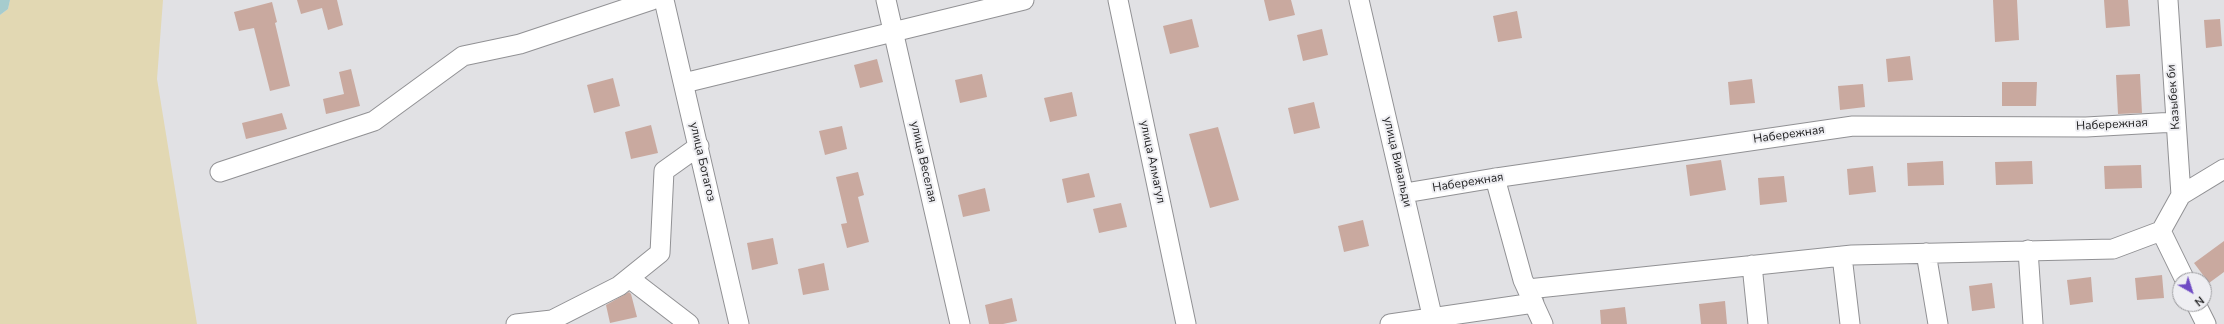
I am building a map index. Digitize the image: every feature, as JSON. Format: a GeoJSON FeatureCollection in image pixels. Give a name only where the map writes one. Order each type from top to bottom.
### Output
{"type":"FeatureCollection","features":[{"type":"Feature","properties":{"kind":"street"},"geometry":{"type":"LineString","coordinates":[[220,172],[374,122],[463,56],[520,44],[652,0]]}},
{"type":"Feature","properties":{"kind":"street","name":"улица Ботагоз"},"geometry":{"type":"LineString","coordinates":[[664,0],[739,324]]}},
{"type":"Feature","properties":{"kind":"street","name":"улица Веселая"},"geometry":{"type":"LineString","coordinates":[[886,0],[960,324]]}},
{"type":"Feature","properties":{"kind":"street"},"geometry":{"type":"LineString","coordinates":[[684,84],[1024,0]]}},
{"type":"Feature","properties":{"kind":"street","name":"улица Алмагул"},"geometry":{"type":"LineString","coordinates":[[1118,0],[1186,324]]}},
{"type":"Feature","properties":{"kind":"street","name":"улица Вивальди"},"geometry":{"type":"LineString","coordinates":[[1359,0],[1405,193],[1433,321]]}},
{"type":"Feature","properties":{"kind":"street","name":"Казыбек би"},"geometry":{"type":"LineString","coordinates":[[2168,0],[2181,195]]}},
{"type":"Feature","properties":{"kind":"street","name":"Набережная"},"geometry":{"type":"LineString","coordinates":[[1405,193],[1495,178],[1854,126],[2086,126],[2176,122]]}},
{"type":"Feature","properties":{"kind":"street"},"geometry":{"type":"LineString","coordinates":[[516,324],[552,320],[619,286],[660,253],[664,170],[699,146]]}},
{"type":"Feature","properties":{"kind":"street"},"geometry":{"type":"LineString","coordinates":[[1390,324],[1433,321],[1531,296],[1752,265],[1842,256],[2113,249],[2162,231],[2181,195],[2224,169]]}},
{"type":"Feature","properties":{"kind":"street"},"geometry":{"type":"LineString","coordinates":[[1495,178],[1523,280],[1543,324]]}},
{"type":"Feature","properties":{"kind":"street"},"geometry":{"type":"LineString","coordinates":[[2162,231],[2181,272]]}},
{"type":"Feature","properties":{"kind":"street"},"geometry":{"type":"LineString","coordinates":[[2028,250],[2032,324]]}},
{"type":"Feature","properties":{"kind":"street"},"geometry":{"type":"LineString","coordinates":[[1926,253],[1938,324]]}},
{"type":"Feature","properties":{"kind":"street"},"geometry":{"type":"LineString","coordinates":[[1842,256],[1850,324]]}},
{"type":"Feature","properties":{"kind":"street"},"geometry":{"type":"LineString","coordinates":[[1752,265],[1758,324]]}},
{"type":"Feature","properties":{"kind":"street"},"geometry":{"type":"LineString","coordinates":[[629,278],[689,324]]}},
{"type":"Feature","properties":{"kind":"street"},"geometry":{"type":"LineString","coordinates":[[2200,312],[2206,324]]}},
{"type":"Feature","properties":{"kind":"sand"},"geometry":{"type":"Polygon","coordinates":[[[10,0],[163,0],[157,79],[197,324],[0,324],[0,15],[8,9],[10,0]]]}},
{"type":"Feature","properties":{"kind":"water"},"geometry":{"type":"Polygon","coordinates":[[[0,0],[10,0],[8,9],[0,15],[0,0]]]}},
{"type":"Feature","properties":{"kind":"building"},"geometry":{"type":"Polygon","coordinates":[[[297,0],[337,0],[343,25],[328,30],[322,8],[301,14],[297,0]]]}},
{"type":"Feature","properties":{"kind":"building"},"geometry":{"type":"Polygon","coordinates":[[[1264,0],[1291,0],[1295,15],[1269,21],[1264,0]]]}},
{"type":"Feature","properties":{"kind":"building"},"geometry":{"type":"Polygon","coordinates":[[[1993,0],[2017,0],[2019,40],[1995,42],[1993,0]]]}},
{"type":"Feature","properties":{"kind":"building"},"geometry":{"type":"Polygon","coordinates":[[[2104,0],[2128,0],[2130,26],[2106,28],[2104,0]]]}},
{"type":"Feature","properties":{"kind":"building"},"geometry":{"type":"Polygon","coordinates":[[[272,2],[277,22],[275,23],[290,86],[270,91],[254,28],[239,31],[234,12],[272,2]]]}},
{"type":"Feature","properties":{"kind":"building"},"geometry":{"type":"Polygon","coordinates":[[[1517,11],[1522,38],[1498,42],[1493,16],[1517,11]]]}},
{"type":"Feature","properties":{"kind":"building"},"geometry":{"type":"Polygon","coordinates":[[[1192,19],[1199,47],[1170,54],[1163,26],[1192,19]]]}},
{"type":"Feature","properties":{"kind":"building"},"geometry":{"type":"Polygon","coordinates":[[[2220,19],[2222,46],[2206,48],[2204,20],[2220,19]]]}},
{"type":"Feature","properties":{"kind":"building"},"geometry":{"type":"Polygon","coordinates":[[[1322,29],[1328,55],[1303,61],[1297,35],[1322,29]]]}},
{"type":"Feature","properties":{"kind":"building"},"geometry":{"type":"Polygon","coordinates":[[[1910,56],[1913,80],[1888,82],[1886,59],[1910,56]]]}},
{"type":"Feature","properties":{"kind":"building"},"geometry":{"type":"Polygon","coordinates":[[[877,59],[883,82],[860,88],[854,65],[877,59]]]}},
{"type":"Feature","properties":{"kind":"building"},"geometry":{"type":"Polygon","coordinates":[[[351,69],[360,106],[326,114],[323,99],[344,94],[339,72],[351,69]]]}},
{"type":"Feature","properties":{"kind":"building"},"geometry":{"type":"Polygon","coordinates":[[[982,74],[987,97],[960,103],[955,80],[982,74]]]}},
{"type":"Feature","properties":{"kind":"building"},"geometry":{"type":"Polygon","coordinates":[[[2140,74],[2142,113],[2118,114],[2116,75],[2140,74]]]}},
{"type":"Feature","properties":{"kind":"building"},"geometry":{"type":"Polygon","coordinates":[[[613,78],[620,106],[594,113],[587,85],[613,78]]]}},
{"type":"Feature","properties":{"kind":"building"},"geometry":{"type":"Polygon","coordinates":[[[1752,79],[1755,103],[1730,105],[1728,82],[1752,79]]]}},
{"type":"Feature","properties":{"kind":"building"},"geometry":{"type":"Polygon","coordinates":[[[2002,82],[2037,82],[2036,106],[2002,106],[2002,82]]]}},
{"type":"Feature","properties":{"kind":"building"},"geometry":{"type":"Polygon","coordinates":[[[1863,84],[1865,107],[1840,110],[1838,86],[1863,84]]]}},
{"type":"Feature","properties":{"kind":"building"},"geometry":{"type":"Polygon","coordinates":[[[1072,92],[1077,116],[1050,122],[1044,98],[1072,92]]]}},
{"type":"Feature","properties":{"kind":"building"},"geometry":{"type":"Polygon","coordinates":[[[1314,102],[1320,128],[1294,134],[1288,108],[1314,102]]]}},
{"type":"Feature","properties":{"kind":"building"},"geometry":{"type":"Polygon","coordinates":[[[282,113],[287,129],[246,139],[242,123],[282,113]]]}},
{"type":"Feature","properties":{"kind":"building"},"geometry":{"type":"Polygon","coordinates":[[[651,125],[658,153],[631,159],[625,132],[651,125]]]}},
{"type":"Feature","properties":{"kind":"building"},"geometry":{"type":"Polygon","coordinates":[[[842,126],[847,149],[825,155],[819,131],[842,126]]]}},
{"type":"Feature","properties":{"kind":"building"},"geometry":{"type":"Polygon","coordinates":[[[1218,127],[1239,200],[1210,208],[1189,134],[1218,127]]]}},
{"type":"Feature","properties":{"kind":"building"},"geometry":{"type":"Polygon","coordinates":[[[1721,160],[1726,190],[1690,196],[1686,165],[1721,160]]]}},
{"type":"Feature","properties":{"kind":"building"},"geometry":{"type":"Polygon","coordinates":[[[1943,161],[1944,185],[1908,186],[1907,163],[1943,161]]]}},
{"type":"Feature","properties":{"kind":"building"},"geometry":{"type":"Polygon","coordinates":[[[2032,161],[2033,184],[1996,185],[1995,162],[2032,161]]]}},
{"type":"Feature","properties":{"kind":"building"},"geometry":{"type":"Polygon","coordinates":[[[2141,165],[2142,188],[2105,189],[2104,166],[2141,165]]]}},
{"type":"Feature","properties":{"kind":"building"},"geometry":{"type":"Polygon","coordinates":[[[1873,166],[1876,192],[1849,195],[1847,169],[1873,166]]]}},
{"type":"Feature","properties":{"kind":"building"},"geometry":{"type":"Polygon","coordinates":[[[858,172],[864,195],[858,197],[869,242],[847,248],[841,224],[847,223],[836,177],[858,172]]]}},
{"type":"Feature","properties":{"kind":"building"},"geometry":{"type":"Polygon","coordinates":[[[1089,173],[1095,197],[1067,203],[1062,179],[1089,173]]]}},
{"type":"Feature","properties":{"kind":"building"},"geometry":{"type":"Polygon","coordinates":[[[1784,176],[1787,202],[1760,205],[1758,178],[1784,176]]]}},
{"type":"Feature","properties":{"kind":"building"},"geometry":{"type":"Polygon","coordinates":[[[985,188],[990,211],[963,217],[958,195],[985,188]]]}},
{"type":"Feature","properties":{"kind":"building"},"geometry":{"type":"Polygon","coordinates":[[[1121,203],[1127,227],[1099,233],[1093,209],[1121,203]]]}},
{"type":"Feature","properties":{"kind":"building"},"geometry":{"type":"Polygon","coordinates":[[[1363,220],[1369,246],[1344,252],[1338,226],[1363,220]]]}},
{"type":"Feature","properties":{"kind":"building"},"geometry":{"type":"Polygon","coordinates":[[[773,238],[778,264],[752,270],[747,243],[773,238]]]}},
{"type":"Feature","properties":{"kind":"building"},"geometry":{"type":"Polygon","coordinates":[[[2224,241],[2224,272],[2212,281],[2212,272],[2201,272],[2194,263],[2224,241]]]}},
{"type":"Feature","properties":{"kind":"building"},"geometry":{"type":"Polygon","coordinates":[[[824,263],[829,290],[803,295],[798,269],[824,263]]]}},
{"type":"Feature","properties":{"kind":"building"},"geometry":{"type":"Polygon","coordinates":[[[2162,275],[2164,298],[2137,300],[2135,278],[2162,275]]]}},
{"type":"Feature","properties":{"kind":"building"},"geometry":{"type":"Polygon","coordinates":[[[2091,277],[2093,302],[2070,305],[2067,280],[2091,277]]]}},
{"type":"Feature","properties":{"kind":"building"},"geometry":{"type":"Polygon","coordinates":[[[1992,283],[1995,308],[1972,311],[1969,286],[1992,283]]]}},
{"type":"Feature","properties":{"kind":"building"},"geometry":{"type":"Polygon","coordinates":[[[629,292],[631,294],[637,317],[610,323],[606,305],[629,292]]]}},
{"type":"Feature","properties":{"kind":"building"},"geometry":{"type":"Polygon","coordinates":[[[1012,298],[1017,321],[1003,324],[989,324],[985,305],[1012,298]]]}},
{"type":"Feature","properties":{"kind":"building"},"geometry":{"type":"Polygon","coordinates":[[[1725,301],[1727,324],[1701,324],[1699,304],[1725,301]]]}},
{"type":"Feature","properties":{"kind":"building"},"geometry":{"type":"Polygon","coordinates":[[[1625,307],[1627,324],[1601,324],[1600,310],[1625,307]]]}}]}
